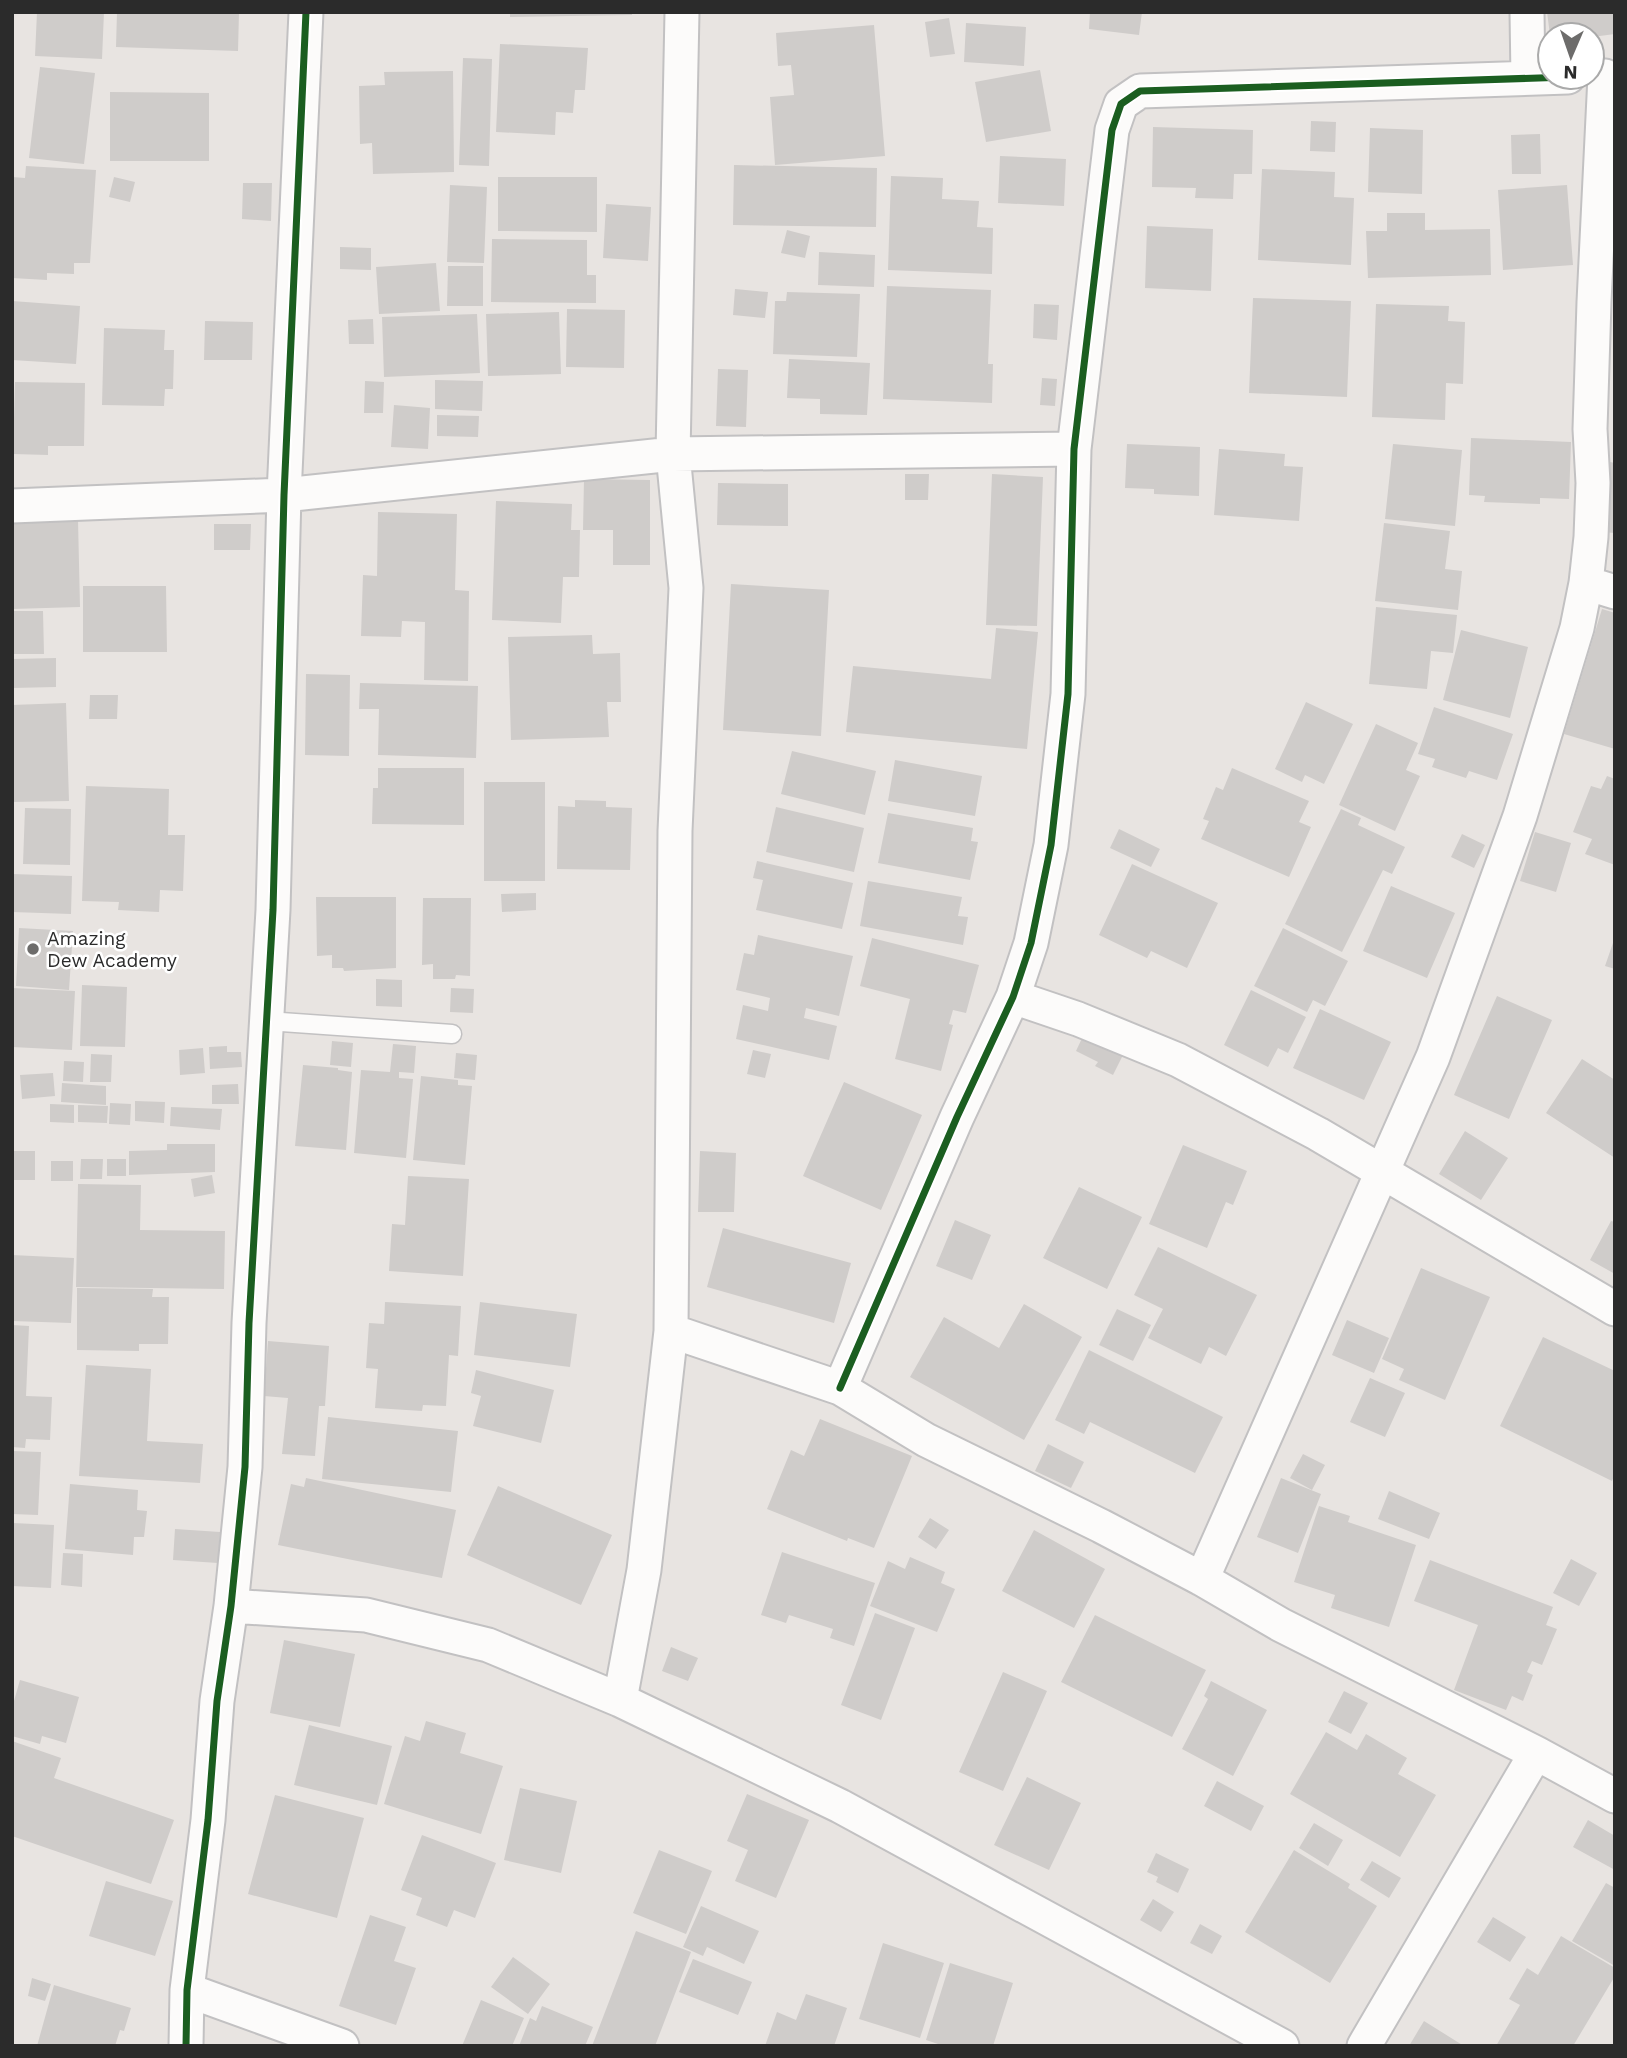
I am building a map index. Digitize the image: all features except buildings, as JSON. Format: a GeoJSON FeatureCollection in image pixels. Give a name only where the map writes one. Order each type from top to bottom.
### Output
{"type":"FeatureCollection","features":[{"type":"Feature","properties":{"kind":"street"},"geometry":{"type":"LineString","coordinates":[[186,2046],[187,1990],[208,1820],[216,1701],[230,1606],[245,1467],[249,1324],[273,910],[284,495],[306,12]]}},
{"type":"Feature","properties":{"kind":"street"},"geometry":{"type":"LineString","coordinates":[[620,1700],[644,1570],[671,1331],[675,831],[686,588],[673,454],[682,12]]}},
{"type":"Feature","properties":{"kind":"street"},"geometry":{"type":"LineString","coordinates":[[1527,12],[1528,78]]}},
{"type":"Feature","properties":{"kind":"street"},"geometry":{"type":"LineString","coordinates":[[841,1388],[952,1129],[1013,997],[1031,943],[1051,845],[1068,694],[1074,449],[1112,130],[1121,104],[1140,91],[1536,78]]}},
{"type":"Feature","properties":{"kind":"street"},"geometry":{"type":"LineString","coordinates":[[1202,1580],[1433,1057],[1520,816],[1577,628],[1600,588],[1591,537],[1590,429],[1603,91]]}},
{"type":"Feature","properties":{"kind":"street"},"geometry":{"type":"LineString","coordinates":[[12,506],[284,495],[673,454],[1074,449]]}},
{"type":"Feature","properties":{"kind":"street"},"geometry":{"type":"LineString","coordinates":[[1013,997],[1078,1019],[1178,1060],[1318,1134],[1615,1309]]}},
{"type":"Feature","properties":{"kind":"street"},"geometry":{"type":"LineString","coordinates":[[671,1331],[841,1388],[926,1440],[1101,1526],[1282,1625],[1615,1796]]}},
{"type":"Feature","properties":{"kind":"street"},"geometry":{"type":"LineString","coordinates":[[230,1606],[366,1615],[488,1645],[620,1700],[840,1806],[1282,2046]]}},
{"type":"Feature","properties":{"kind":"street"},"geometry":{"type":"LineString","coordinates":[[1364,2046],[1536,1754]]}},
{"type":"Feature","properties":{"kind":"street"},"geometry":{"type":"LineString","coordinates":[[187,1990],[342,2046]]}},
{"type":"Feature","properties":{"kind":"lane"},"geometry":{"type":"LineString","coordinates":[[267,1021],[452,1034]]}},
{"type":"Feature","properties":{"kind":"cycle path"},"geometry":{"type":"LineString","coordinates":[[186,2046],[187,1990],[208,1820],[217,1701],[231,1606],[245,1467],[249,1323],[273,910],[284,495],[306,12]]}},
{"type":"Feature","properties":{"kind":"cycle path"},"geometry":{"type":"LineString","coordinates":[[840,1388],[957,1117],[1013,997],[1031,943],[1051,845],[1068,694],[1074,449],[1112,130],[1121,104],[1140,91],[1536,78]]}},
{"type":"Feature","properties":{"kind":"place","name":"Amazing Dew Academy"},"geometry":{"type":"Point","coordinates":[33,949]}}]}
